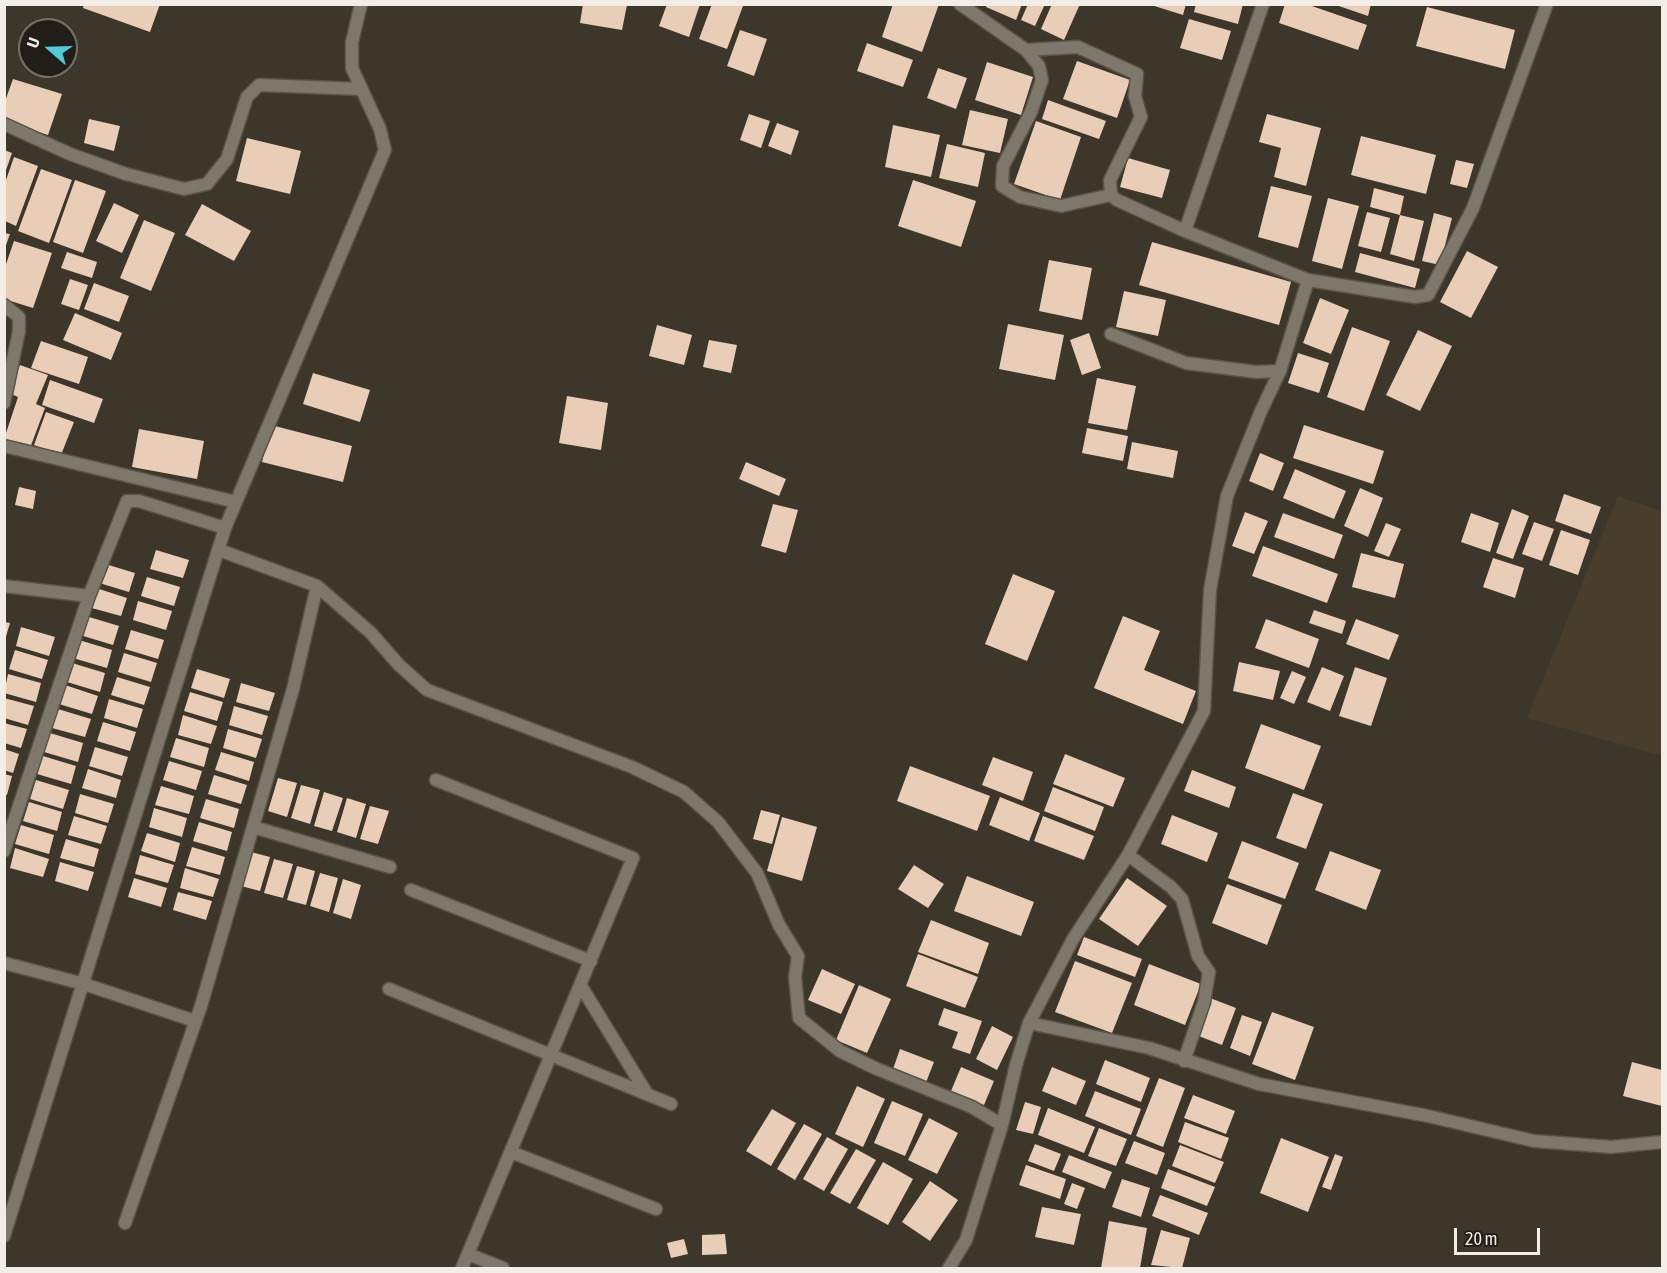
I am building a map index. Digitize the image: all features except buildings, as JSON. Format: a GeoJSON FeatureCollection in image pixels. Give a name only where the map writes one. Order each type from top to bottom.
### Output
{"type":"FeatureCollection","features":[{"type":"Feature","properties":{"kind":"street"},"geometry":{"type":"LineString","coordinates":[[4,1236],[225,528],[386,150],[381,129],[352,68],[352,42],[361,4]]}},
{"type":"Feature","properties":{"kind":"street"},"geometry":{"type":"LineString","coordinates":[[960,4],[1026,50],[1039,66],[1042,80],[1031,112],[1003,166],[1002,186],[1020,197],[1061,206],[1111,195],[1185,231],[1308,280],[1415,297],[1428,296],[1473,208],[1547,4]]}},
{"type":"Feature","properties":{"kind":"street"},"geometry":{"type":"LineString","coordinates":[[1185,231],[1263,4]]}},
{"type":"Feature","properties":{"kind":"street"},"geometry":{"type":"LineString","coordinates":[[1026,50],[1078,47],[1137,75],[1135,96],[1141,117],[1110,180],[1111,195]]}},
{"type":"Feature","properties":{"kind":"street"},"geometry":{"type":"LineString","coordinates":[[4,124],[70,154],[126,174],[184,189],[207,184],[227,159],[247,97],[259,85],[361,89]]}},
{"type":"Feature","properties":{"kind":"street"},"geometry":{"type":"LineString","coordinates":[[949,1269],[966,1240],[1002,1125],[1029,1023],[1073,939],[1128,855],[1204,711],[1210,590],[1227,496],[1261,411],[1280,371],[1308,280]]}},
{"type":"Feature","properties":{"kind":"street"},"geometry":{"type":"LineString","coordinates":[[4,305],[19,317],[19,331],[4,403]]}},
{"type":"Feature","properties":{"kind":"street"},"geometry":{"type":"LineString","coordinates":[[1111,334],[1186,363],[1256,372],[1280,371]]}},
{"type":"Feature","properties":{"kind":"street"},"geometry":{"type":"LineString","coordinates":[[4,446],[236,502]]}},
{"type":"Feature","properties":{"kind":"street"},"geometry":{"type":"LineString","coordinates":[[4,851],[89,596],[127,501],[139,501],[225,528]]}},
{"type":"Feature","properties":{"kind":"street"},"geometry":{"type":"LineString","coordinates":[[219,550],[317,586],[371,633],[399,665],[427,690],[632,767],[684,792],[718,822],[757,873],[779,925],[798,956],[795,977],[799,1018],[840,1051],[877,1069],[972,1107],[1002,1125]]}},
{"type":"Feature","properties":{"kind":"street"},"geometry":{"type":"LineString","coordinates":[[4,586],[89,596]]}},
{"type":"Feature","properties":{"kind":"street"},"geometry":{"type":"LineString","coordinates":[[125,1223],[195,1021],[293,689],[317,586]]}},
{"type":"Feature","properties":{"kind":"street"},"geometry":{"type":"LineString","coordinates":[[436,780],[633,858],[462,1269]]}},
{"type":"Feature","properties":{"kind":"street"},"geometry":{"type":"LineString","coordinates":[[253,827],[390,867]]}},
{"type":"Feature","properties":{"kind":"street"},"geometry":{"type":"LineString","coordinates":[[1128,855],[1172,887],[1182,899],[1198,956],[1209,972],[1204,1002],[1184,1061]]}},
{"type":"Feature","properties":{"kind":"street"},"geometry":{"type":"LineString","coordinates":[[411,890],[591,961]]}},
{"type":"Feature","properties":{"kind":"street"},"geometry":{"type":"LineString","coordinates":[[4,963],[84,984],[195,1021]]}},
{"type":"Feature","properties":{"kind":"street"},"geometry":{"type":"LineString","coordinates":[[580,986],[647,1094]]}},
{"type":"Feature","properties":{"kind":"street"},"geometry":{"type":"LineString","coordinates":[[389,989],[671,1104]]}},
{"type":"Feature","properties":{"kind":"street"},"geometry":{"type":"LineString","coordinates":[[1029,1023],[1149,1048],[1259,1084],[1428,1116],[1534,1142],[1611,1147],[1662,1142]]}},
{"type":"Feature","properties":{"kind":"street"},"geometry":{"type":"LineString","coordinates":[[511,1152],[656,1209]]}},
{"type":"Feature","properties":{"kind":"street"},"geometry":{"type":"LineString","coordinates":[[468,1254],[504,1269]]}},
{"type":"Feature","properties":{"kind":"shaded area"},"geometry":{"type":"Polygon","coordinates":[[[1618,496],[1662,511],[1662,756],[1527,718],[1618,496]]]}}]}
